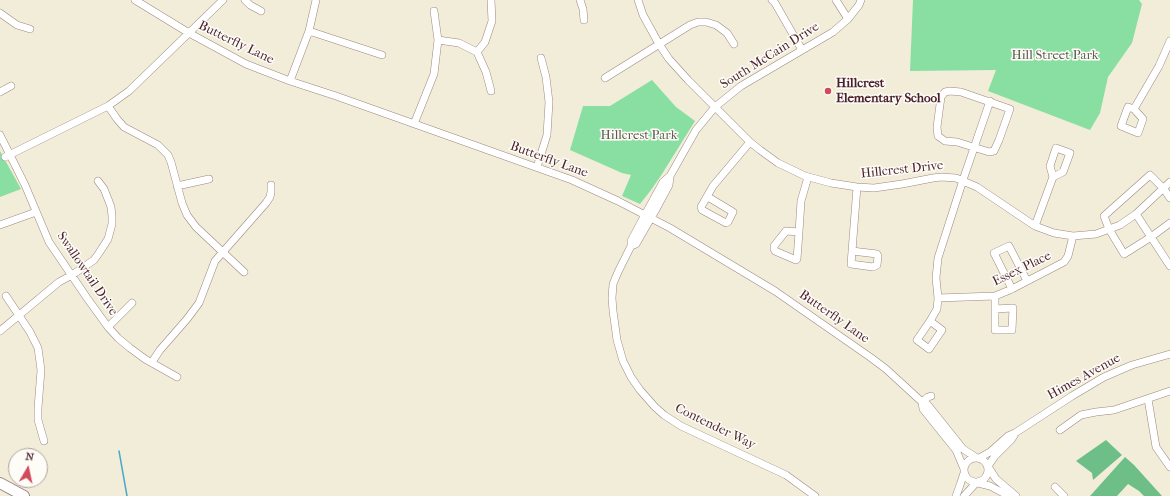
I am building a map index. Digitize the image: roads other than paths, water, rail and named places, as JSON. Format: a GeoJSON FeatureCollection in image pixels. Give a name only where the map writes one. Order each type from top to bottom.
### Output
{"type":"FeatureCollection","features":[{"type":"Feature","properties":{"kind":"highway"},"geometry":{"type":"LineString","coordinates":[[0,483],[24,496]]}},
{"type":"Feature","properties":{"kind":"street","name":"Butterfly Lane"},"geometry":{"type":"LineString","coordinates":[[135,0],[188,33],[246,64],[290,81],[572,180],[648,216],[775,291],[886,369],[925,403],[963,448],[978,458]]}},
{"type":"Feature","properties":{"kind":"street"},"geometry":{"type":"LineString","coordinates":[[8,156],[108,106],[129,91],[223,0]]}},
{"type":"Feature","properties":{"kind":"street"},"geometry":{"type":"LineString","coordinates":[[245,0],[261,12]]}},
{"type":"Feature","properties":{"kind":"street"},"geometry":{"type":"LineString","coordinates":[[290,81],[309,31],[316,0]]}},
{"type":"Feature","properties":{"kind":"street"},"geometry":{"type":"LineString","coordinates":[[477,52],[485,42],[492,21],[491,0]]}},
{"type":"Feature","properties":{"kind":"street"},"geometry":{"type":"LineString","coordinates":[[580,0],[584,20]]}},
{"type":"Feature","properties":{"kind":"street","name":"Hillcrest Drive"},"geometry":{"type":"LineString","coordinates":[[638,0],[643,15],[659,44],[669,59],[688,80],[750,142],[778,163],[808,177],[831,183],[874,188],[941,177],[956,178],[978,187],[1035,226],[1054,233],[1073,236],[1096,234],[1120,224],[1136,214],[1170,182]]}},
{"type":"Feature","properties":{"kind":"street"},"geometry":{"type":"LineString","coordinates":[[772,0],[802,50]]}},
{"type":"Feature","properties":{"kind":"street"},"geometry":{"type":"LineString","coordinates":[[836,0],[848,19]]}},
{"type":"Feature","properties":{"kind":"street","name":"South McCain Drive"},"geometry":{"type":"LineString","coordinates":[[648,216],[663,182],[670,176],[696,130],[715,107],[741,86],[833,32],[848,19],[861,0]]}},
{"type":"Feature","properties":{"kind":"street"},"geometry":{"type":"LineString","coordinates":[[414,124],[434,74],[438,40],[434,12]]}},
{"type":"Feature","properties":{"kind":"street"},"geometry":{"type":"LineString","coordinates":[[0,13],[17,25],[30,29]]}},
{"type":"Feature","properties":{"kind":"street"},"geometry":{"type":"LineString","coordinates":[[605,78],[690,25],[706,22],[716,25],[728,33],[734,44]]}},
{"type":"Feature","properties":{"kind":"street"},"geometry":{"type":"LineString","coordinates":[[309,31],[382,55]]}},
{"type":"Feature","properties":{"kind":"street"},"geometry":{"type":"LineString","coordinates":[[438,40],[459,43],[477,52],[486,72],[491,91]]}},
{"type":"Feature","properties":{"kind":"street"},"geometry":{"type":"LineString","coordinates":[[1134,109],[1159,66],[1170,41]]}},
{"type":"Feature","properties":{"kind":"street"},"geometry":{"type":"LineString","coordinates":[[537,168],[547,135],[549,102],[546,77],[541,58]]}},
{"type":"Feature","properties":{"kind":"street"},"geometry":{"type":"LineString","coordinates":[[0,92],[11,86]]}},
{"type":"Feature","properties":{"kind":"street"},"geometry":{"type":"LineString","coordinates":[[956,91],[990,101],[1010,109],[1000,140],[994,150],[989,152],[957,142],[945,141],[938,136],[937,127],[941,97],[945,92],[956,91]]}},
{"type":"Feature","properties":{"kind":"street"},"geometry":{"type":"LineString","coordinates":[[930,321],[937,309],[938,298],[936,278],[938,258],[990,101]]}},
{"type":"Feature","properties":{"kind":"street"},"geometry":{"type":"LineString","coordinates":[[108,106],[124,126],[152,141],[168,155],[187,215],[196,227],[244,272]]}},
{"type":"Feature","properties":{"kind":"street","name":"Swallowtail Drive"},"geometry":{"type":"LineString","coordinates":[[0,135],[8,156],[25,185],[49,242],[108,327],[124,343],[152,362],[177,376]]}},
{"type":"Feature","properties":{"kind":"street"},"geometry":{"type":"LineString","coordinates":[[708,197],[718,181],[750,142]]}},
{"type":"Feature","properties":{"kind":"street"},"geometry":{"type":"LineString","coordinates":[[1170,198],[1164,189],[1150,175],[1104,216],[1109,229],[1124,254],[1170,223]]}},
{"type":"Feature","properties":{"kind":"street"},"geometry":{"type":"LineString","coordinates":[[799,232],[784,232],[774,246],[775,252],[794,260],[797,259],[799,232],[801,201],[808,177]]}},
{"type":"Feature","properties":{"kind":"street"},"geometry":{"type":"LineString","coordinates":[[1035,226],[1053,177]]}},
{"type":"Feature","properties":{"kind":"street"},"geometry":{"type":"LineString","coordinates":[[177,186],[209,179]]}},
{"type":"Feature","properties":{"kind":"street"},"geometry":{"type":"LineString","coordinates":[[0,331],[59,282],[94,260],[100,253],[108,239],[112,216],[111,207],[104,189],[98,181]]}},
{"type":"Feature","properties":{"kind":"street"},"geometry":{"type":"LineString","coordinates":[[152,362],[160,350],[199,303],[215,261],[266,203],[270,197],[271,185]]}},
{"type":"Feature","properties":{"kind":"street"},"geometry":{"type":"LineString","coordinates":[[852,251],[857,187]]}},
{"type":"Feature","properties":{"kind":"street"},"geometry":{"type":"LineString","coordinates":[[0,225],[36,212]]}},
{"type":"Feature","properties":{"kind":"street"},"geometry":{"type":"LineString","coordinates":[[1136,214],[1170,266]]}},
{"type":"Feature","properties":{"kind":"street","name":"Contender Way"},"geometry":{"type":"LineString","coordinates":[[648,216],[631,241],[631,246],[613,284],[612,304],[619,347],[628,372],[640,390],[655,407],[674,422],[786,475],[815,496]]}},
{"type":"Feature","properties":{"kind":"street","name":"Essex Place"},"geometry":{"type":"LineString","coordinates":[[938,298],[995,296],[1012,289],[1064,262],[1068,256],[1073,236]]}},
{"type":"Feature","properties":{"kind":"street"},"geometry":{"type":"LineString","coordinates":[[1012,289],[994,253],[1009,246],[1027,281]]}},
{"type":"Feature","properties":{"kind":"street"},"geometry":{"type":"LineString","coordinates":[[6,296],[30,332],[38,348],[41,370],[38,396],[38,420],[44,440]]}},
{"type":"Feature","properties":{"kind":"street"},"geometry":{"type":"LineString","coordinates":[[995,296],[996,308]]}},
{"type":"Feature","properties":{"kind":"street"},"geometry":{"type":"LineString","coordinates":[[108,327],[132,303]]}},
{"type":"Feature","properties":{"kind":"street","name":"Himes Avenue"},"geometry":{"type":"LineString","coordinates":[[978,458],[990,452],[1008,436],[1016,433],[1104,377],[1132,365],[1170,354]]}},
{"type":"Feature","properties":{"kind":"street"},"geometry":{"type":"LineString","coordinates":[[1060,430],[1081,415],[1114,410],[1170,391]]}},
{"type":"Feature","properties":{"kind":"street"},"geometry":{"type":"LineString","coordinates":[[1148,399],[1156,448],[1170,468]]}},
{"type":"Feature","properties":{"kind":"street","name":"Butterfly Lane"},"geometry":{"type":"LineString","coordinates":[[925,403],[923,409],[956,450],[964,471]]}},
{"type":"Feature","properties":{"kind":"street","name":"Himes Avenue"},"geometry":{"type":"LineString","coordinates":[[988,467],[996,455],[1016,433]]}},
{"type":"Feature","properties":{"kind":"street"},"geometry":{"type":"LineString","coordinates":[[956,496],[965,465],[970,459],[978,458],[984,461],[996,479],[1016,496]]}},
{"type":"Feature","properties":{"kind":"street"},"geometry":{"type":"LineString","coordinates":[[964,496],[977,483],[985,479],[989,472],[988,467]]}},
{"type":"Feature","properties":{"kind":"street"},"geometry":{"type":"LineString","coordinates":[[964,471],[967,479],[990,486],[1009,496]]}},
{"type":"Feature","properties":{"kind":"street"},"geometry":{"type":"LineString","coordinates":[[1055,487],[1064,496]]}},
{"type":"Feature","properties":{"kind":"waterway"},"geometry":{"type":"LineString","coordinates":[[119,451],[127,496]]}},
{"type":"Feature","properties":{"kind":"place","name":"Hillcrest Elementary School"},"geometry":{"type":"Point","coordinates":[828,91]}},
{"type":"Feature","properties":{"kind":"park label","name":"Hill Street Park"},"geometry":{"type":"Point","coordinates":[1055,56]}},
{"type":"Feature","properties":{"kind":"park label","name":"Hillcrest Park"},"geometry":{"type":"Point","coordinates":[639,136]}}]}
